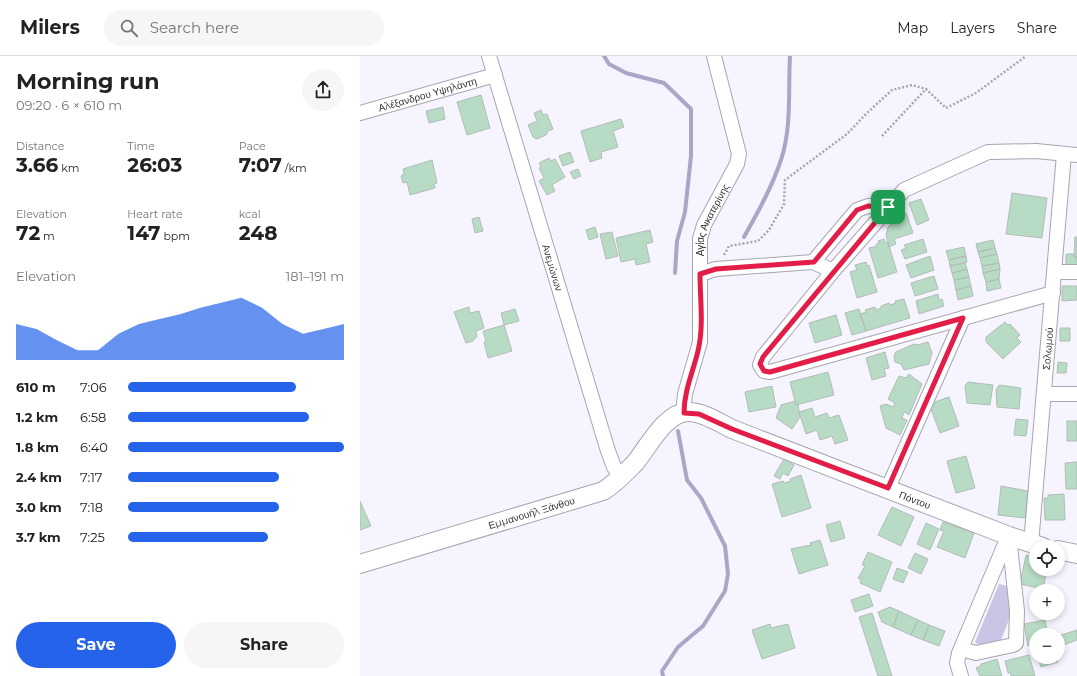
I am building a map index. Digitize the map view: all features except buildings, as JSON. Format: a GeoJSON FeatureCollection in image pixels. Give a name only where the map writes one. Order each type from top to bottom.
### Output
{"type":"FeatureCollection","features":[{"type":"Feature","properties":{"kind":"street","name":"Ανεμώνων"},"geometry":{"type":"LineString","coordinates":[[489,56],[608,451],[614,467],[621,477]]}},
{"type":"Feature","properties":{"kind":"street","name":"Αγίας Αικατερίνης"},"geometry":{"type":"LineString","coordinates":[[679,415],[700,342],[700,239],[704,225],[737,164],[739,154],[714,56]]}},
{"type":"Feature","properties":{"kind":"street","name":"Αλέξανδρου Υψηλάντη"},"geometry":{"type":"LineString","coordinates":[[360,113],[495,75]]}},
{"type":"Feature","properties":{"kind":"street"},"geometry":{"type":"LineString","coordinates":[[1053,293],[770,372],[764,371],[760,364],[763,357],[833,271],[904,190],[988,152],[1036,151],[1071,155]]}},
{"type":"Feature","properties":{"kind":"street","name":"Σολωμού"},"geometry":{"type":"LineString","coordinates":[[1037,540],[1044,394],[1054,272],[1071,155]]}},
{"type":"Feature","properties":{"kind":"street"},"geometry":{"type":"LineString","coordinates":[[814,262],[857,210],[868,206],[888,207]]}},
{"type":"Feature","properties":{"kind":"street"},"geometry":{"type":"LineString","coordinates":[[700,274],[716,269],[814,262],[833,271]]}},
{"type":"Feature","properties":{"kind":"street"},"geometry":{"type":"LineString","coordinates":[[1054,272],[1077,272]]}},
{"type":"Feature","properties":{"kind":"street"},"geometry":{"type":"LineString","coordinates":[[888,488],[963,318]]}},
{"type":"Feature","properties":{"kind":"street"},"geometry":{"type":"LineString","coordinates":[[1044,394],[1077,394]]}},
{"type":"Feature","properties":{"kind":"street","name":"Πόντου"},"geometry":{"type":"LineString","coordinates":[[679,415],[699,414],[732,429],[1029,542]]}},
{"type":"Feature","properties":{"kind":"street","name":"Εμμανουήλ Ξάνθου"},"geometry":{"type":"LineString","coordinates":[[360,564],[603,491],[621,477],[666,424],[679,415]]}},
{"type":"Feature","properties":{"kind":"street"},"geometry":{"type":"LineString","coordinates":[[961,676],[957,663],[961,649],[1009,536]]}},
{"type":"Feature","properties":{"kind":"street"},"geometry":{"type":"LineString","coordinates":[[961,649],[976,653],[1016,643],[1018,611],[1009,536]]}},
{"type":"Feature","properties":{"kind":"street"},"geometry":{"type":"LineString","coordinates":[[1065,551],[1077,554]]}},
{"type":"Feature","properties":{"kind":"path"},"geometry":{"type":"LineString","coordinates":[[716,269],[729,246],[758,241],[769,230],[784,204],[785,180],[847,134],[892,90],[912,85],[926,90],[946,108],[976,93],[1026,56]]}},
{"type":"Feature","properties":{"kind":"path"},"geometry":{"type":"LineString","coordinates":[[882,136],[926,90]]}},
{"type":"Feature","properties":{"kind":"shaded area"},"geometry":{"type":"Polygon","coordinates":[[[999,584],[1007,586],[1010,617],[1001,640],[979,645],[975,642],[999,584]]]}},
{"type":"Feature","properties":{"kind":"waterway"},"geometry":{"type":"LineString","coordinates":[[604,56],[609,64],[626,73],[664,83],[691,109],[691,156],[685,212],[677,241],[675,273]]}},
{"type":"Feature","properties":{"kind":"waterway"},"geometry":{"type":"LineString","coordinates":[[744,237],[769,190],[781,160],[787,135],[790,56]]}},
{"type":"Feature","properties":{"kind":"waterway"},"geometry":{"type":"LineString","coordinates":[[663,676],[662,671],[678,647],[703,626],[725,591],[728,574],[725,546],[701,498],[687,480],[678,431]]}},
{"type":"Feature","properties":{"kind":"route"},"geometry":{"type":"LineString","coordinates":[[868,206],[888,207],[833,271],[763,357],[760,364],[764,371],[770,372],[963,318],[888,488],[732,429],[699,414],[692,412],[684,413],[685,394],[700,342],[700,274],[716,269],[814,262],[831,239],[857,210],[868,206]]}}]}
